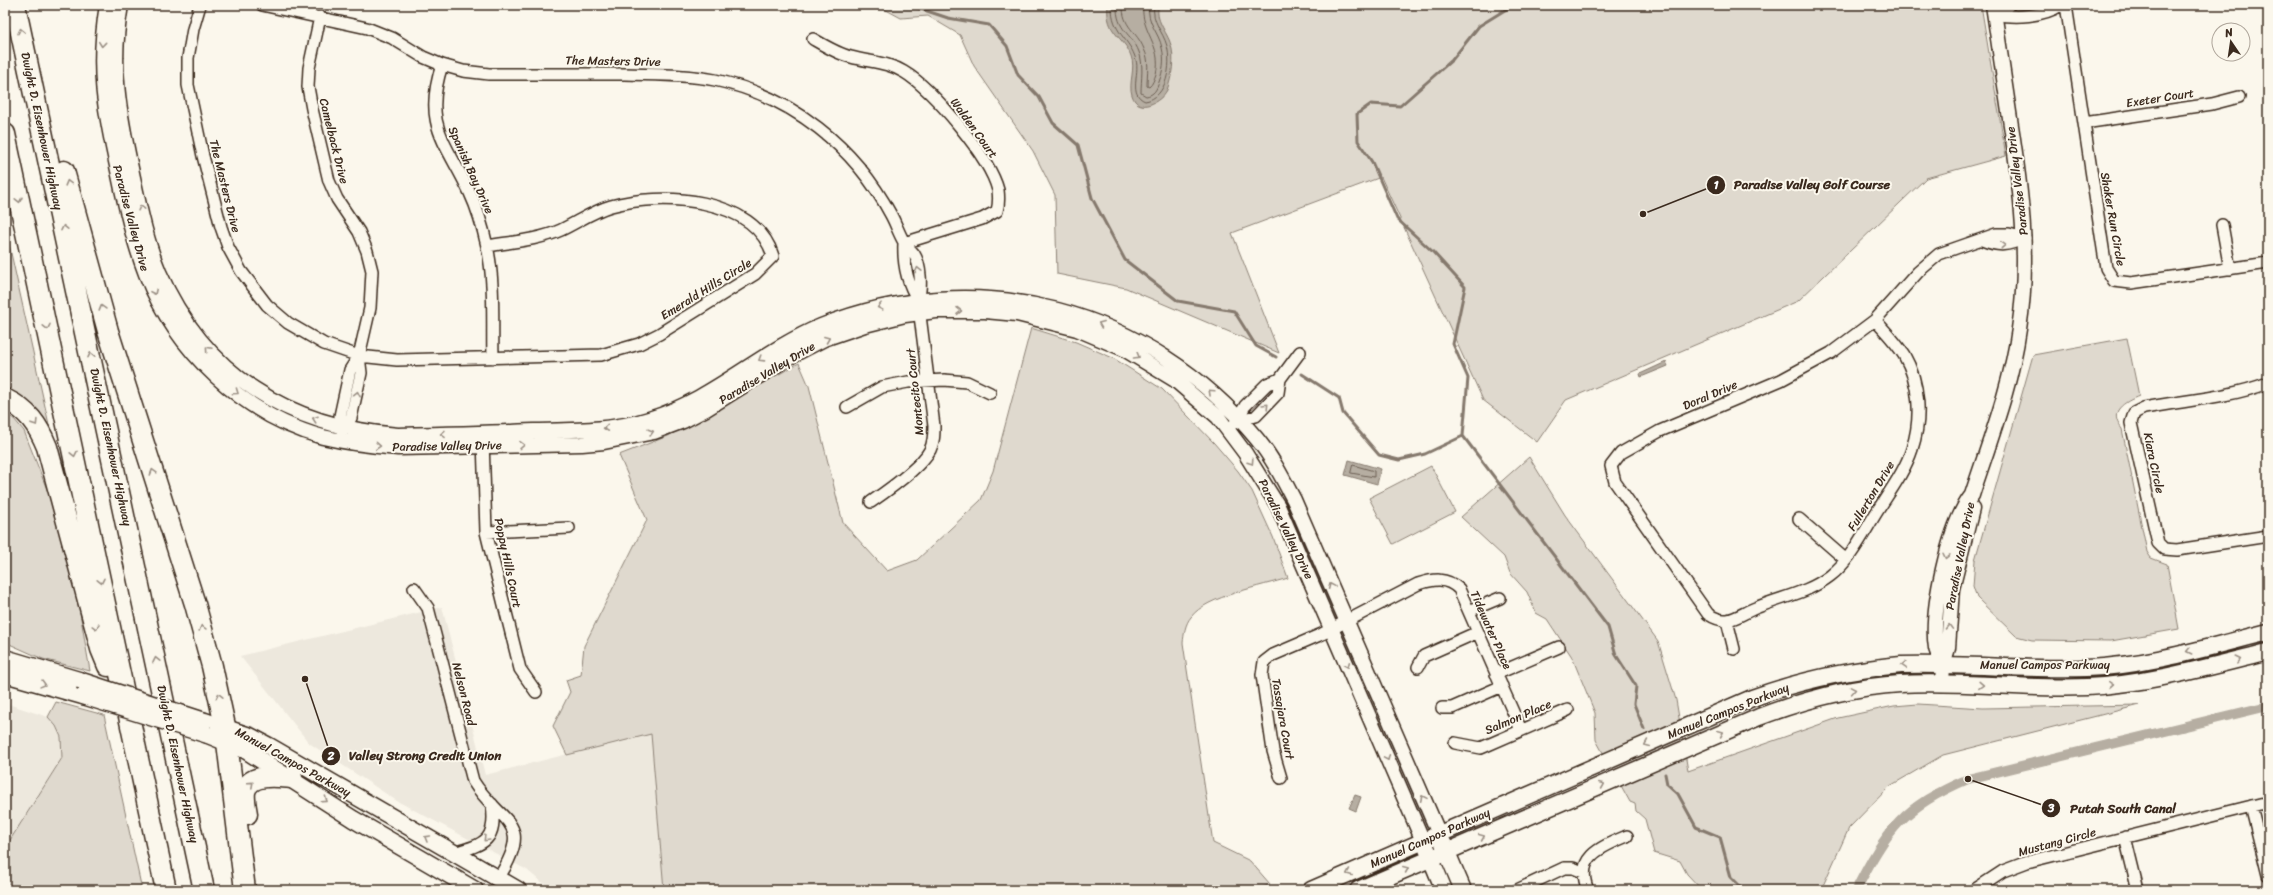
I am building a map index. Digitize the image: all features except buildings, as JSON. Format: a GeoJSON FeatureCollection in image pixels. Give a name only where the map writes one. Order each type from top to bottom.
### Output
{"type":"FeatureCollection","features":[{"type":"Feature","properties":{"kind":"highway","name":"Dwight D. Eisenhower Highway"},"geometry":{"type":"LineString","coordinates":[[15,5],[204,890]]}},
{"type":"Feature","properties":{"kind":"highway"},"geometry":{"type":"LineString","coordinates":[[35,97],[66,175],[108,331],[204,632],[226,734],[245,890]]}},
{"type":"Feature","properties":{"kind":"highway"},"geometry":{"type":"LineString","coordinates":[[5,134],[166,890]]}},
{"type":"Feature","properties":{"kind":"highway"},"geometry":{"type":"LineString","coordinates":[[5,399],[17,405],[31,417],[42,436],[101,649],[131,724]]}},
{"type":"Feature","properties":{"kind":"highway"},"geometry":{"type":"LineString","coordinates":[[253,890],[245,793],[247,787],[258,779],[270,776],[292,778]]}},
{"type":"Feature","properties":{"kind":"main road","name":"Manuel Campos Parkway"},"geometry":{"type":"LineString","coordinates":[[1310,890],[1778,689],[1810,679],[1870,668],[1943,665],[2087,668],[2119,665],[2158,659],[2268,632]]}},
{"type":"Feature","properties":{"kind":"main road","name":"Manuel Campos Parkway"},"geometry":{"type":"LineString","coordinates":[[1358,890],[1782,708],[1815,698],[1872,687],[1942,684],[2045,687],[2121,684],[2162,678],[2268,652]]}},
{"type":"Feature","properties":{"kind":"main road","name":"Manuel Campos Parkway"},"geometry":{"type":"LineString","coordinates":[[5,658],[81,688],[226,734],[250,736],[453,853],[494,884],[518,890]]}},
{"type":"Feature","properties":{"kind":"main road","name":"Manuel Campos Parkway"},"geometry":{"type":"LineString","coordinates":[[5,674],[81,688]]}},
{"type":"Feature","properties":{"kind":"main road","name":"Manuel Campos Parkway"},"geometry":{"type":"LineString","coordinates":[[226,734],[353,819],[475,890]]}},
{"type":"Feature","properties":{"kind":"main road","name":"Paradise Valley Drive"},"geometry":{"type":"LineString","coordinates":[[1439,834],[1463,890]]}},
{"type":"Feature","properties":{"kind":"main road","name":"Paradise Valley Drive"},"geometry":{"type":"LineString","coordinates":[[1423,841],[1444,890]]}},
{"type":"Feature","properties":{"kind":"street","name":"Paradise Valley Drive"},"geometry":{"type":"LineString","coordinates":[[107,5],[101,49],[101,78],[104,106],[137,248],[157,298],[183,340],[204,364],[224,383],[265,412],[294,426],[341,434],[398,435],[483,440],[595,430],[650,419],[700,397],[784,345],[818,328],[863,312],[919,307],[1017,314],[1077,329],[1124,349],[1175,380],[1234,425],[1258,440],[1278,470],[1294,500],[1439,834]]}},
{"type":"Feature","properties":{"kind":"street","name":"Paradise Valley Drive"},"geometry":{"type":"LineString","coordinates":[[121,5],[115,51],[118,104],[150,244],[169,294],[195,334],[233,373],[253,388],[298,414],[341,434]]}},
{"type":"Feature","properties":{"kind":"street","name":"The Masters Drive"},"geometry":{"type":"LineString","coordinates":[[200,5],[193,29],[188,58],[188,85],[205,163],[221,227],[228,247],[241,271],[267,306],[305,334],[324,344],[359,356]]}},
{"type":"Feature","properties":{"kind":"street","name":"The Masters Drive"},"geometry":{"type":"LineString","coordinates":[[262,5],[367,28],[392,38],[423,57],[442,65],[463,71],[489,74],[687,76],[715,80],[749,89],[778,102],[810,121],[835,141],[862,169],[880,194],[904,244],[914,255],[922,287],[919,307]]}},
{"type":"Feature","properties":{"kind":"street"},"geometry":{"type":"LineString","coordinates":[[1994,9],[2009,5]]}},
{"type":"Feature","properties":{"kind":"street"},"geometry":{"type":"LineString","coordinates":[[1994,9],[2011,17],[2053,10],[2061,5]]}},
{"type":"Feature","properties":{"kind":"street","name":"Shaker Run Circle"},"geometry":{"type":"LineString","coordinates":[[2066,5],[2106,268],[2114,281],[2131,283],[2268,263]]}},
{"type":"Feature","properties":{"kind":"street","name":"Paradise Valley Drive"},"geometry":{"type":"LineString","coordinates":[[1942,684],[1943,665],[1936,648],[1939,587],[1948,549],[1965,504],[1972,495],[2010,377],[2019,329],[2024,238],[2021,196],[1994,9]]}},
{"type":"Feature","properties":{"kind":"street","name":"Camelback Drive"},"geometry":{"type":"LineString","coordinates":[[320,17],[309,68],[308,87],[312,109],[329,181],[337,198],[359,232],[367,251],[372,271],[370,308],[359,356],[361,373],[352,418],[341,434]]}},
{"type":"Feature","properties":{"kind":"street","name":"Walden Court"},"geometry":{"type":"LineString","coordinates":[[813,39],[851,57],[890,65],[904,72],[918,82],[932,94],[974,146],[997,188],[999,200],[997,211],[982,220],[904,244]]}},
{"type":"Feature","properties":{"kind":"street","name":"Spanish Bay Drive"},"geometry":{"type":"LineString","coordinates":[[442,65],[436,83],[434,101],[436,122],[442,143],[477,209],[487,246],[490,272],[493,358]]}},
{"type":"Feature","properties":{"kind":"street","name":"Exeter Court"},"geometry":{"type":"LineString","coordinates":[[2084,123],[2212,104],[2239,97]]}},
{"type":"Feature","properties":{"kind":"street","name":"Emerald Hills Circle"},"geometry":{"type":"LineString","coordinates":[[359,356],[398,360],[600,355],[639,344],[659,334],[755,274],[773,256],[765,237],[758,229],[733,213],[708,204],[658,199],[634,201],[609,206],[588,215],[561,230],[542,236],[487,246]]}},
{"type":"Feature","properties":{"kind":"street"},"geometry":{"type":"LineString","coordinates":[[2222,225],[2230,269]]}},
{"type":"Feature","properties":{"kind":"street","name":"Doral Drive"},"geometry":{"type":"LineString","coordinates":[[1727,621],[1717,620],[1708,614],[1615,482],[1612,466],[1621,453],[1660,431],[1807,367],[1859,334],[1875,320],[1918,272],[1939,254],[1996,234],[2009,234],[2024,238]]}},
{"type":"Feature","properties":{"kind":"street","name":"Montecito Court"},"geometry":{"type":"LineString","coordinates":[[870,502],[890,488],[930,451],[934,440],[929,381],[919,307]]}},
{"type":"Feature","properties":{"kind":"street","name":"Fullerton Drive"},"geometry":{"type":"LineString","coordinates":[[1727,621],[1758,606],[1815,586],[1831,576],[1846,560],[1902,470],[1912,450],[1918,421],[1918,396],[1912,374],[1904,355],[1875,320]]}},
{"type":"Feature","properties":{"kind":"street"},"geometry":{"type":"LineString","coordinates":[[1234,425],[1256,416],[1278,393],[1280,379],[1300,352]]}},
{"type":"Feature","properties":{"kind":"street"},"geometry":{"type":"LineString","coordinates":[[847,407],[882,387],[929,381],[967,382],[990,393]]}},
{"type":"Feature","properties":{"kind":"street","name":"Kiara Circle"},"geometry":{"type":"LineString","coordinates":[[2268,383],[2243,391],[2144,408],[2134,413],[2132,423],[2158,543],[2164,549],[2177,550],[2268,536]]}},
{"type":"Feature","properties":{"kind":"street","name":"Paradise Valley Drive"},"geometry":{"type":"LineString","coordinates":[[1234,425],[1278,506],[1423,841]]}},
{"type":"Feature","properties":{"kind":"street","name":"Poppy Hills Court"},"geometry":{"type":"LineString","coordinates":[[483,440],[486,532],[520,669],[536,692]]}},
{"type":"Feature","properties":{"kind":"street"},"geometry":{"type":"LineString","coordinates":[[1799,519],[1846,560]]}},
{"type":"Feature","properties":{"kind":"street"},"geometry":{"type":"LineString","coordinates":[[486,532],[569,528]]}},
{"type":"Feature","properties":{"kind":"street","name":"Tidewater Place"},"geometry":{"type":"LineString","coordinates":[[1347,622],[1418,584],[1440,579],[1451,582],[1459,589],[1521,730]]}},
{"type":"Feature","properties":{"kind":"street","name":"Nelson Road"},"geometry":{"type":"LineString","coordinates":[[414,588],[428,608],[470,772],[478,789],[507,820],[515,840],[513,853],[494,884]]}},
{"type":"Feature","properties":{"kind":"street"},"geometry":{"type":"LineString","coordinates":[[1469,611],[1500,598]]}},
{"type":"Feature","properties":{"kind":"street"},"geometry":{"type":"LineString","coordinates":[[1727,621],[1734,649]]}},
{"type":"Feature","properties":{"kind":"street","name":"Tassajara Court"},"geometry":{"type":"LineString","coordinates":[[1281,778],[1272,744],[1262,675],[1264,662],[1273,655],[1347,622]]}},
{"type":"Feature","properties":{"kind":"street"},"geometry":{"type":"LineString","coordinates":[[1418,667],[1424,656],[1478,632]]}},
{"type":"Feature","properties":{"kind":"street"},"geometry":{"type":"LineString","coordinates":[[1496,674],[1559,647]]}},
{"type":"Feature","properties":{"kind":"street"},"geometry":{"type":"LineString","coordinates":[[1442,708],[1452,708],[1502,686]]}},
{"type":"Feature","properties":{"kind":"street","name":"Salmon Place"},"geometry":{"type":"LineString","coordinates":[[1455,743],[1481,748],[1568,710]]}},
{"type":"Feature","properties":{"kind":"street","name":"Mustang Circle"},"geometry":{"type":"LineString","coordinates":[[1974,890],[2003,871],[2027,862],[2268,802]]}},
{"type":"Feature","properties":{"kind":"street"},"geometry":{"type":"LineString","coordinates":[[453,853],[478,846],[488,839],[494,825],[492,804]]}},
{"type":"Feature","properties":{"kind":"street"},"geometry":{"type":"LineString","coordinates":[[2251,806],[2268,875]]}},
{"type":"Feature","properties":{"kind":"street"},"geometry":{"type":"LineString","coordinates":[[1588,890],[1583,872],[1588,859],[1597,850],[1627,836]]}},
{"type":"Feature","properties":{"kind":"street"},"geometry":{"type":"LineString","coordinates":[[2125,837],[2138,890]]}},
{"type":"Feature","properties":{"kind":"street"},"geometry":{"type":"LineString","coordinates":[[1517,890],[1564,868],[1573,868],[1583,872]]}},
{"type":"Feature","properties":{"kind":"shaded area"},"geometry":{"type":"Polygon","coordinates":[[[468,5],[720,5],[473,8],[468,5]]]}},
{"type":"Feature","properties":{"kind":"shaded area"},"geometry":{"type":"Polygon","coordinates":[[[877,5],[1981,5],[2006,156],[1926,178],[1798,301],[1566,400],[1537,442],[1483,400],[1381,177],[1232,233],[1279,353],[1126,288],[1057,274],[1055,195],[1033,151],[974,66],[960,35],[928,16],[901,18],[877,5]]]}},
{"type":"Feature","properties":{"kind":"shaded area"},"geometry":{"type":"Polygon","coordinates":[[[5,226],[52,438],[5,393],[5,226]]]}},
{"type":"Feature","properties":{"kind":"shaded area"},"geometry":{"type":"Polygon","coordinates":[[[1031,328],[1076,342],[1113,358],[1162,389],[1214,443],[1238,471],[1252,491],[1273,537],[1288,578],[1250,588],[1209,603],[1198,610],[1187,623],[1183,643],[1213,843],[1250,861],[1270,884],[1257,890],[664,890],[651,734],[567,755],[553,726],[570,692],[566,680],[581,675],[584,646],[647,520],[619,455],[668,436],[799,363],[809,386],[843,523],[887,571],[917,560],[981,500],[993,471],[1031,328]]]}},
{"type":"Feature","properties":{"kind":"shaded area"},"geometry":{"type":"Polygon","coordinates":[[[2127,338],[2139,396],[2124,404],[2117,412],[2116,417],[2122,429],[2147,552],[2151,558],[2167,564],[2179,629],[2111,641],[2032,640],[2016,636],[1977,598],[1973,586],[1975,560],[2033,355],[2127,338]]]}},
{"type":"Feature","properties":{"kind":"shaded area"},"geometry":{"type":"Polygon","coordinates":[[[5,413],[14,419],[24,431],[48,492],[77,595],[90,671],[43,659],[5,642],[5,413]]]}},
{"type":"Feature","properties":{"kind":"shaded area"},"geometry":{"type":"Polygon","coordinates":[[[1529,457],[1565,515],[1658,641],[1676,700],[1688,771],[1838,718],[1894,706],[1918,704],[1983,708],[2140,705],[1943,755],[1890,786],[1849,828],[1821,890],[1702,890],[1687,874],[1680,861],[1654,853],[1645,819],[1636,811],[1635,804],[1630,802],[1596,740],[1595,713],[1572,657],[1547,619],[1536,613],[1527,592],[1510,573],[1504,557],[1461,517],[1529,457]]]}},
{"type":"Feature","properties":{"kind":"shaded area"},"geometry":{"type":"Polygon","coordinates":[[[1431,466],[1455,512],[1393,544],[1369,498],[1431,466]]]}},
{"type":"Feature","properties":{"kind":"shaded area"},"geometry":{"type":"Polygon","coordinates":[[[442,607],[485,775],[651,733],[664,890],[557,890],[541,882],[527,870],[397,801],[309,743],[240,656],[442,607]]]}},
{"type":"Feature","properties":{"kind":"shaded area"},"geometry":{"type":"Polygon","coordinates":[[[56,702],[104,715],[142,890],[5,890],[5,848],[62,758],[61,737],[56,726],[48,717],[56,702]]]}},
{"type":"Feature","properties":{"kind":"shaded area"},"geometry":{"type":"Polygon","coordinates":[[[5,703],[48,717],[56,726],[61,737],[62,758],[5,848],[5,703]]]}},
{"type":"Feature","properties":{"kind":"water"},"geometry":{"type":"Polygon","coordinates":[[[1108,5],[1159,5],[1158,16],[1171,45],[1173,62],[1172,73],[1167,90],[1160,99],[1155,102],[1144,105],[1139,104],[1135,101],[1132,95],[1131,86],[1133,66],[1131,56],[1128,49],[1112,29],[1109,22],[1108,5]]]}},
{"type":"Feature","properties":{"kind":"water"},"geometry":{"type":"Polygon","coordinates":[[[1666,362],[1668,366],[1641,377],[1640,374],[1666,362]]]}},
{"type":"Feature","properties":{"kind":"water"},"geometry":{"type":"Polygon","coordinates":[[[1349,460],[1381,469],[1377,484],[1345,475],[1349,460]]]}},
{"type":"Feature","properties":{"kind":"water"},"geometry":{"type":"Polygon","coordinates":[[[1355,795],[1361,797],[1356,811],[1349,808],[1355,795]]]}},
{"type":"Feature","properties":{"kind":"waterway"},"geometry":{"type":"LineString","coordinates":[[909,5],[948,18],[989,25],[1007,46],[1018,75],[1039,97],[1053,123],[1078,145],[1092,198],[1125,260],[1178,301],[1234,311],[1256,346],[1276,357]]}},
{"type":"Feature","properties":{"kind":"waterway"},"geometry":{"type":"LineString","coordinates":[[1513,5],[1479,26],[1452,60],[1400,106],[1371,104],[1357,114],[1358,141],[1372,162],[1397,219],[1432,251],[1465,287],[1453,344],[1468,378],[1463,436],[1608,627],[1616,655],[1636,686],[1634,704],[1644,729]]}},
{"type":"Feature","properties":{"kind":"waterway"},"geometry":{"type":"LineString","coordinates":[[1302,374],[1339,398],[1343,413],[1379,455],[1399,460],[1425,454],[1463,436]]}},
{"type":"Feature","properties":{"kind":"waterway"},"geometry":{"type":"LineString","coordinates":[[1856,890],[1877,851],[1899,822],[1912,810],[1927,800],[1968,779],[2268,706]]}},
{"type":"Feature","properties":{"kind":"waterway"},"geometry":{"type":"LineString","coordinates":[[1665,774],[1667,784],[1678,794],[1696,827],[1720,837],[1731,877],[1744,890]]}},
{"type":"Feature","properties":{"kind":"place","name":"Paradise Valley Golf Course"},"geometry":{"type":"Point","coordinates":[1643,214]}},
{"type":"Feature","properties":{"kind":"place","name":"Valley Strong Credit Union"},"geometry":{"type":"Point","coordinates":[305,679]}},
{"type":"Feature","properties":{"kind":"place","name":"Putah South Canal"},"geometry":{"type":"Point","coordinates":[1968,779]}}]}
